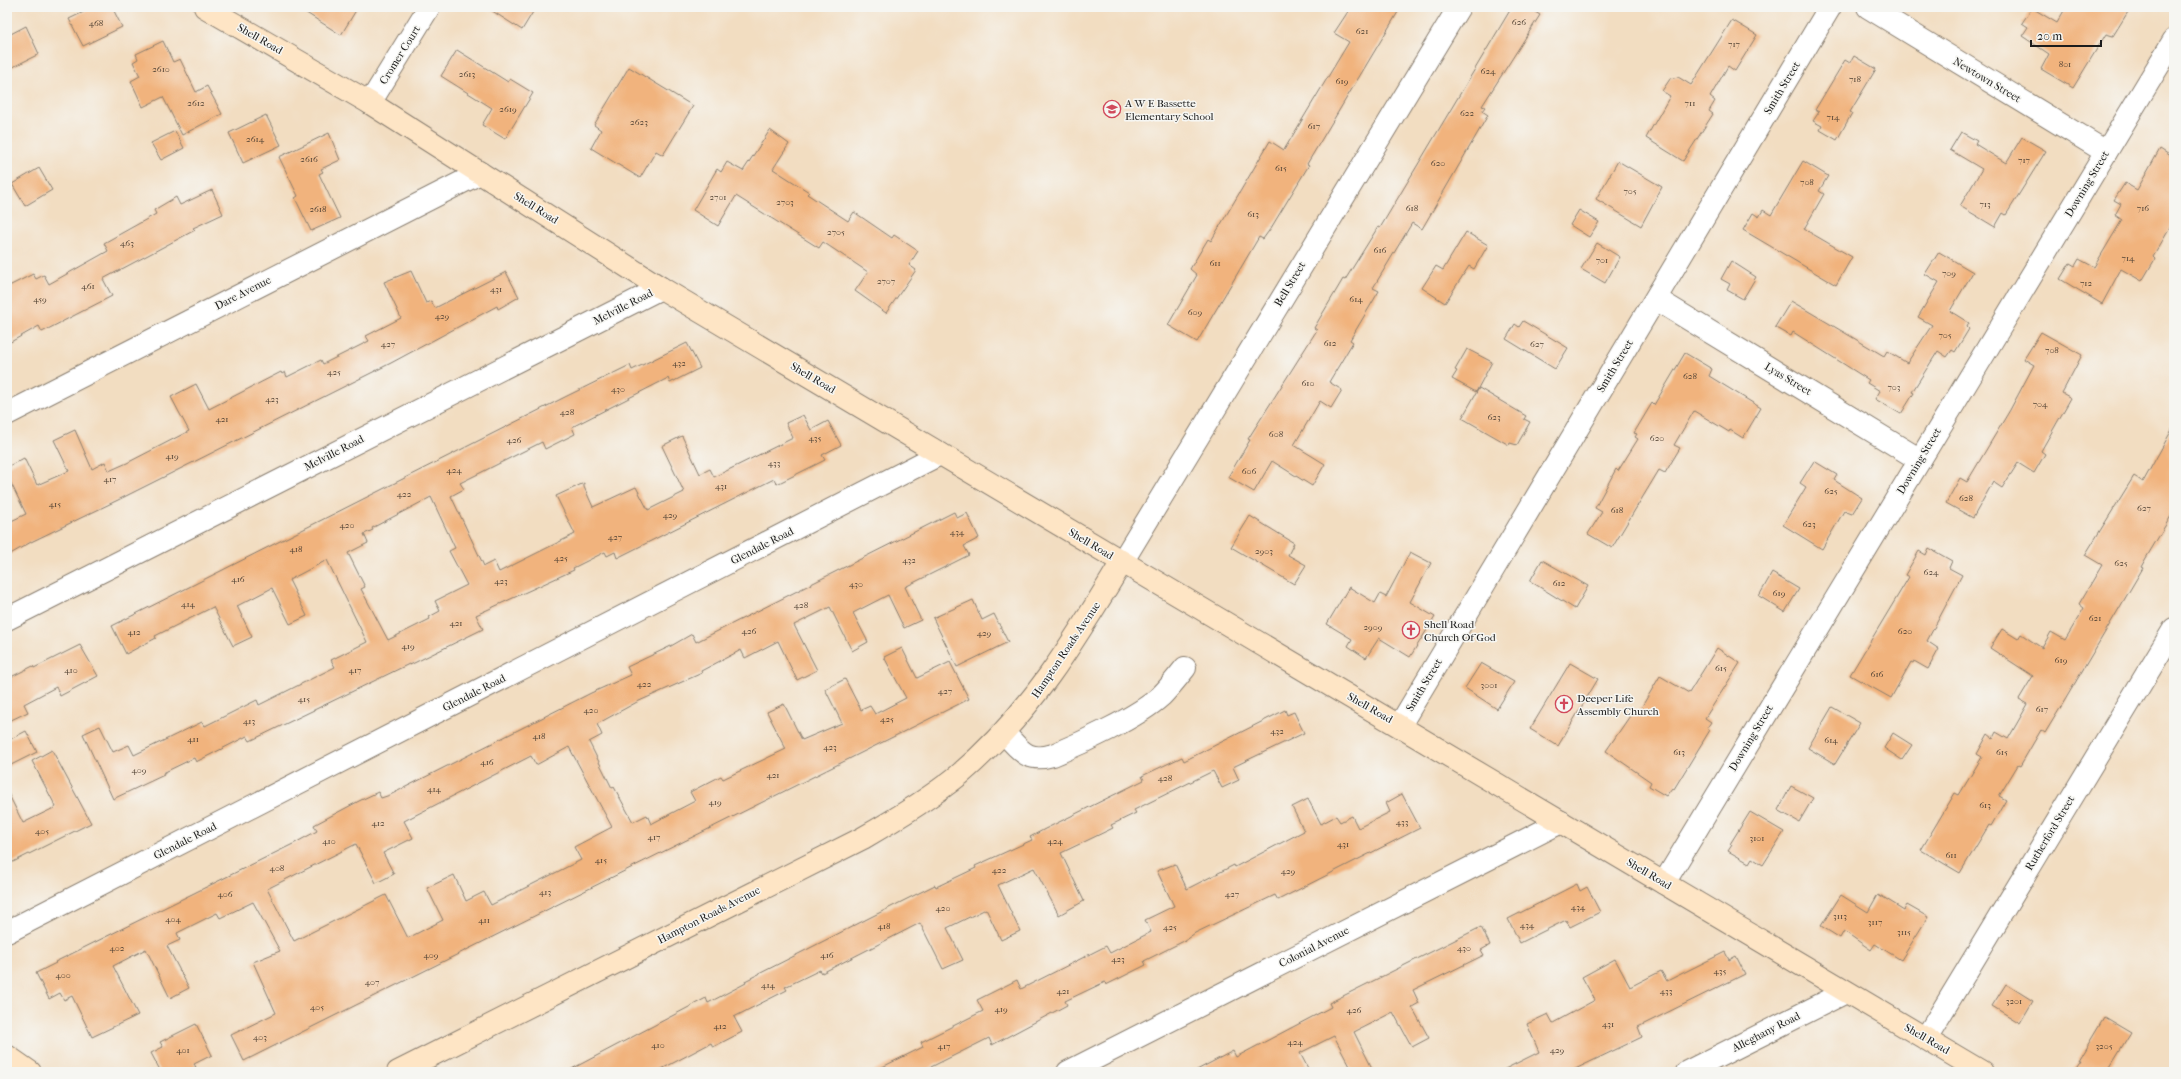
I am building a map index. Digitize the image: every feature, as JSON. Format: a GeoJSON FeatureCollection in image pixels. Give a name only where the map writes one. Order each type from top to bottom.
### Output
{"type":"FeatureCollection","features":[{"type":"Feature","properties":{"kind":"street","name":"Shell Road"},"geometry":{"type":"LineString","coordinates":[[205,7],[370,103],[661,288],[1400,725],[1560,822],[1982,1072]]}},
{"type":"Feature","properties":{"kind":"street","name":"Cromer Court"},"geometry":{"type":"LineString","coordinates":[[370,103],[430,7]]}},
{"type":"Feature","properties":{"kind":"street","name":"Bell Street"},"geometry":{"type":"LineString","coordinates":[[1122,562],[1459,7]]}},
{"type":"Feature","properties":{"kind":"street","name":"Smith Street"},"geometry":{"type":"LineString","coordinates":[[1400,725],[1830,7]]}},
{"type":"Feature","properties":{"kind":"street","name":"Newtown Street"},"geometry":{"type":"LineString","coordinates":[[1868,7],[2106,152]]}},
{"type":"Feature","properties":{"kind":"street","name":"Downing Street"},"geometry":{"type":"LineString","coordinates":[[1664,883],[2174,40]]}},
{"type":"Feature","properties":{"kind":"street","name":"Dare Avenue"},"geometry":{"type":"LineString","coordinates":[[7,414],[480,173]]}},
{"type":"Feature","properties":{"kind":"street","name":"Melville Road"},"geometry":{"type":"LineString","coordinates":[[7,619],[661,288]]}},
{"type":"Feature","properties":{"kind":"street","name":"Lyas Street"},"geometry":{"type":"LineString","coordinates":[[1656,299],[1920,460]]}},
{"type":"Feature","properties":{"kind":"street","name":"Glendale Road"},"geometry":{"type":"LineString","coordinates":[[7,932],[940,454]]}},
{"type":"Feature","properties":{"kind":"street","name":"Hampton Roads Avenue"},"geometry":{"type":"LineString","coordinates":[[398,1072],[862,838],[935,793],[982,754],[1004,733],[1050,677],[1122,562]]}},
{"type":"Feature","properties":{"kind":"street","name":"Rutherford Street"},"geometry":{"type":"LineString","coordinates":[[1926,1038],[2174,629]]}},
{"type":"Feature","properties":{"kind":"street"},"geometry":{"type":"LineString","coordinates":[[1004,733],[1029,757],[1039,758],[1052,755],[1135,714],[1149,705],[1161,696],[1185,668]]}},
{"type":"Feature","properties":{"kind":"street","name":"Colonial Avenue"},"geometry":{"type":"LineString","coordinates":[[1068,1072],[1560,822]]}},
{"type":"Feature","properties":{"kind":"street","name":"Alleghany Road"},"geometry":{"type":"LineString","coordinates":[[1687,1072],[1846,992]]}},
{"type":"Feature","properties":{"kind":"street"},"geometry":{"type":"LineString","coordinates":[[7,1056],[30,1072]]}},
{"type":"Feature","properties":{"kind":"building"},"geometry":{"type":"Polygon","coordinates":[[[94,7],[112,7],[122,27],[83,46],[69,19],[94,7]]]}},
{"type":"Feature","properties":{"kind":"building"},"geometry":{"type":"Polygon","coordinates":[[[297,7],[358,7],[341,35],[297,7]]]}},
{"type":"Feature","properties":{"kind":"building"},"geometry":{"type":"Polygon","coordinates":[[[486,7],[536,7],[522,30],[486,7]]]}},
{"type":"Feature","properties":{"kind":"building"},"geometry":{"type":"Polygon","coordinates":[[[1351,7],[1401,7],[1307,164],[1309,165],[1271,228],[1263,239],[1259,237],[1197,342],[1168,325],[1197,275],[1190,269],[1208,239],[1211,241],[1270,141],[1284,150],[1349,42],[1334,33],[1351,7]]]}},
{"type":"Feature","properties":{"kind":"building"},"geometry":{"type":"Polygon","coordinates":[[[1512,7],[1527,7],[1540,15],[1482,106],[1485,107],[1482,111],[1488,115],[1422,229],[1412,223],[1373,288],[1379,291],[1350,340],[1353,342],[1329,382],[1342,390],[1331,408],[1320,401],[1294,445],[1325,464],[1312,486],[1272,461],[1254,492],[1228,477],[1250,440],[1248,439],[1317,330],[1314,328],[1343,279],[1345,280],[1378,227],[1380,228],[1512,7]]]}},
{"type":"Feature","properties":{"kind":"building"},"geometry":{"type":"Polygon","coordinates":[[[2066,7],[2131,7],[2113,36],[2106,34],[2073,88],[2041,69],[2049,54],[2022,36],[2028,27],[2022,23],[2032,8],[2057,23],[2066,7]]]}},
{"type":"Feature","properties":{"kind":"building"},"geometry":{"type":"Polygon","coordinates":[[[1732,20],[1757,35],[1735,71],[1728,66],[1710,97],[1715,101],[1709,111],[1713,114],[1683,161],[1646,138],[1670,96],[1662,91],[1670,79],[1678,77],[1691,85],[1732,20]]]}},
{"type":"Feature","properties":{"kind":"building"},"geometry":{"type":"Polygon","coordinates":[[[26,26],[39,54],[7,70],[7,36],[26,26]]]}},
{"type":"Feature","properties":{"kind":"building"},"geometry":{"type":"Polygon","coordinates":[[[163,41],[173,62],[180,59],[196,92],[207,86],[222,114],[182,135],[163,97],[143,107],[131,81],[140,76],[133,62],[138,59],[136,54],[163,41]]]}},
{"type":"Feature","properties":{"kind":"building"},"geometry":{"type":"Polygon","coordinates":[[[457,50],[508,82],[510,79],[533,93],[505,139],[482,125],[492,108],[441,76],[457,50]]]}},
{"type":"Feature","properties":{"kind":"building"},"geometry":{"type":"Polygon","coordinates":[[[1854,56],[1876,69],[1850,112],[1852,113],[1837,140],[1820,130],[1822,126],[1813,121],[1819,112],[1815,110],[1845,60],[1850,63],[1854,56]]]}},
{"type":"Feature","properties":{"kind":"building"},"geometry":{"type":"Polygon","coordinates":[[[629,67],[693,106],[663,155],[656,151],[640,178],[591,148],[601,130],[594,125],[629,67]]]}},
{"type":"Feature","properties":{"kind":"building"},"geometry":{"type":"Polygon","coordinates":[[[266,115],[281,145],[243,163],[229,133],[266,115]]]}},
{"type":"Feature","properties":{"kind":"building"},"geometry":{"type":"Polygon","coordinates":[[[770,130],[789,144],[773,169],[809,192],[807,194],[848,221],[854,212],[892,238],[894,235],[918,251],[909,265],[916,270],[886,313],[855,291],[868,272],[823,242],[819,248],[736,196],[718,226],[693,210],[717,169],[721,172],[727,162],[743,171],[770,130]]]}},
{"type":"Feature","properties":{"kind":"building"},"geometry":{"type":"Polygon","coordinates":[[[175,131],[184,148],[161,160],[151,143],[175,131]]]}},
{"type":"Feature","properties":{"kind":"building"},"geometry":{"type":"Polygon","coordinates":[[[1961,132],[1977,141],[1975,144],[2006,163],[2022,137],[2046,151],[2006,215],[2003,213],[1995,227],[1960,206],[1982,169],[1950,150],[1961,132]]]}},
{"type":"Feature","properties":{"kind":"building"},"geometry":{"type":"Polygon","coordinates":[[[329,133],[340,160],[321,169],[323,172],[319,174],[340,218],[311,231],[295,198],[298,196],[279,157],[329,133]]]}},
{"type":"Feature","properties":{"kind":"building"},"geometry":{"type":"Polygon","coordinates":[[[2160,149],[2174,158],[2174,221],[2153,257],[2155,259],[2142,281],[2121,269],[2102,304],[2060,279],[2070,263],[2075,266],[2079,259],[2094,267],[2122,220],[2115,215],[2121,204],[2114,200],[2125,183],[2137,190],[2160,149]]]}},
{"type":"Feature","properties":{"kind":"building"},"geometry":{"type":"Polygon","coordinates":[[[1618,161],[1662,187],[1641,226],[1596,199],[1618,161]]]}},
{"type":"Feature","properties":{"kind":"building"},"geometry":{"type":"Polygon","coordinates":[[[1803,161],[1828,176],[1819,191],[1824,194],[1804,229],[1852,257],[1836,285],[1743,230],[1753,213],[1759,217],[1763,210],[1771,215],[1803,161]]]}},
{"type":"Feature","properties":{"kind":"building"},"geometry":{"type":"Polygon","coordinates":[[[39,168],[52,190],[25,206],[12,184],[39,168]]]}},
{"type":"Feature","properties":{"kind":"building"},"geometry":{"type":"Polygon","coordinates":[[[212,190],[223,214],[193,228],[195,230],[103,279],[112,296],[42,332],[39,326],[7,344],[7,287],[33,274],[36,279],[44,275],[49,284],[108,251],[104,243],[156,214],[154,210],[176,197],[180,205],[212,190]]]}},
{"type":"Feature","properties":{"kind":"building"},"geometry":{"type":"Polygon","coordinates":[[[1579,210],[1599,222],[1589,237],[1570,225],[1579,210]]]}},
{"type":"Feature","properties":{"kind":"building"},"geometry":{"type":"Polygon","coordinates":[[[1466,232],[1488,245],[1474,269],[1469,266],[1445,303],[1422,288],[1436,266],[1443,270],[1466,232]]]}},
{"type":"Feature","properties":{"kind":"building"},"geometry":{"type":"Polygon","coordinates":[[[1597,243],[1620,257],[1605,283],[1581,269],[1597,243]]]}},
{"type":"Feature","properties":{"kind":"building"},"geometry":{"type":"Polygon","coordinates":[[[1939,252],[1973,272],[1950,311],[1969,323],[1967,327],[1969,329],[1955,352],[1952,350],[1947,357],[1938,351],[1912,392],[1914,393],[1901,414],[1875,399],[1880,391],[1867,383],[1869,380],[1793,332],[1791,336],[1775,327],[1791,301],[1884,356],[1887,351],[1907,363],[1932,325],[1918,317],[1939,282],[1925,274],[1939,252]]]}},
{"type":"Feature","properties":{"kind":"building"},"geometry":{"type":"Polygon","coordinates":[[[1731,261],[1756,277],[1743,299],[1727,290],[1730,284],[1721,279],[1731,261]]]}},
{"type":"Feature","properties":{"kind":"building"},"geometry":{"type":"Polygon","coordinates":[[[411,271],[426,303],[431,301],[435,308],[506,272],[519,297],[498,309],[497,306],[391,363],[31,542],[7,556],[7,523],[26,514],[7,475],[7,467],[24,458],[37,485],[69,471],[54,440],[75,430],[92,469],[105,462],[109,471],[127,463],[189,431],[171,397],[196,384],[209,409],[281,372],[282,374],[285,372],[287,377],[321,360],[323,364],[369,341],[366,336],[401,318],[384,282],[411,271]]]}},
{"type":"Feature","properties":{"kind":"building"},"geometry":{"type":"Polygon","coordinates":[[[1523,321],[1568,348],[1555,369],[1506,339],[1515,324],[1519,327],[1523,321]]]}},
{"type":"Feature","properties":{"kind":"building"},"geometry":{"type":"Polygon","coordinates":[[[2041,332],[2082,355],[2062,393],[2071,398],[2041,451],[2045,454],[2034,473],[2018,463],[2002,488],[1993,482],[1973,518],[1946,503],[1960,478],[1967,482],[2010,410],[2034,365],[2024,359],[2041,332]]]}},
{"type":"Feature","properties":{"kind":"building"},"geometry":{"type":"Polygon","coordinates":[[[687,343],[700,368],[670,383],[668,378],[572,427],[575,434],[545,449],[542,442],[460,483],[464,489],[451,496],[484,566],[494,561],[499,572],[575,534],[556,496],[584,483],[584,487],[593,507],[636,487],[648,510],[684,492],[662,446],[682,436],[700,474],[710,469],[714,477],[793,438],[786,423],[803,415],[811,430],[828,421],[841,445],[822,455],[825,460],[777,484],[774,479],[617,558],[615,552],[607,556],[605,552],[573,568],[574,570],[476,615],[483,629],[410,665],[409,664],[250,741],[247,736],[196,762],[194,758],[163,773],[164,775],[113,799],[83,734],[100,726],[113,752],[129,745],[134,755],[202,722],[205,726],[257,700],[259,705],[335,667],[331,660],[367,642],[327,560],[289,580],[307,616],[290,624],[272,588],[237,606],[252,637],[233,646],[213,607],[155,636],[156,638],[126,654],[112,626],[630,365],[632,370],[687,343]],[[431,497],[372,528],[373,530],[364,534],[368,543],[348,553],[365,587],[361,589],[388,640],[430,619],[429,617],[440,611],[435,601],[467,585],[449,551],[455,548],[431,497]]]}},
{"type":"Feature","properties":{"kind":"building"},"geometry":{"type":"Polygon","coordinates":[[[1467,349],[1492,362],[1476,392],[1452,379],[1457,371],[1455,370],[1467,349]]]}},
{"type":"Feature","properties":{"kind":"building"},"geometry":{"type":"Polygon","coordinates":[[[1685,353],[1712,369],[1709,376],[1761,408],[1743,438],[1730,430],[1729,432],[1694,411],[1674,445],[1680,448],[1665,473],[1659,470],[1612,548],[1588,534],[1602,512],[1595,508],[1616,469],[1618,471],[1638,439],[1635,437],[1637,434],[1634,433],[1652,403],[1654,405],[1685,353]]]}},
{"type":"Feature","properties":{"kind":"building"},"geometry":{"type":"Polygon","coordinates":[[[1479,388],[1526,416],[1524,419],[1530,422],[1517,445],[1510,443],[1509,445],[1462,418],[1479,388]]]}},
{"type":"Feature","properties":{"kind":"building"},"geometry":{"type":"Polygon","coordinates":[[[2174,426],[2174,511],[2141,567],[2143,568],[2045,733],[2041,730],[2020,766],[2018,765],[1999,796],[2006,800],[1960,873],[1921,850],[1955,793],[1959,795],[1982,757],[1977,754],[1988,734],[1993,738],[1996,732],[2008,739],[2028,704],[2019,699],[2033,676],[1990,648],[2002,629],[2018,639],[2021,634],[2042,648],[2051,632],[2065,640],[2084,608],[2079,604],[2102,565],[2085,555],[2134,476],[2143,482],[2174,426]]]}},
{"type":"Feature","properties":{"kind":"building"},"geometry":{"type":"Polygon","coordinates":[[[1814,461],[1837,475],[1834,480],[1862,498],[1852,514],[1844,511],[1822,549],[1783,525],[1806,487],[1800,483],[1814,461]]]}},
{"type":"Feature","properties":{"kind":"building"},"geometry":{"type":"Polygon","coordinates":[[[954,512],[957,518],[967,513],[979,538],[964,546],[969,555],[905,587],[921,620],[904,628],[888,595],[853,613],[868,642],[852,651],[830,607],[794,625],[817,670],[797,680],[778,641],[745,658],[741,650],[701,671],[702,673],[637,702],[597,724],[602,735],[589,742],[612,788],[614,787],[633,822],[647,815],[651,824],[695,801],[690,792],[721,776],[723,779],[786,749],[767,712],[784,704],[802,740],[842,723],[825,689],[845,679],[861,710],[870,706],[875,714],[906,698],[884,657],[902,648],[917,678],[950,662],[969,699],[244,1061],[231,1035],[276,1013],[253,962],[280,951],[253,902],[220,918],[217,913],[177,933],[180,940],[167,946],[189,988],[170,998],[146,949],[113,966],[138,1015],[92,1037],[72,996],[64,1000],[60,993],[49,999],[36,973],[56,963],[55,962],[293,844],[317,831],[314,825],[359,801],[378,792],[381,798],[390,795],[591,693],[631,675],[627,667],[692,634],[696,642],[954,512]],[[569,747],[536,765],[531,756],[404,821],[413,838],[383,853],[394,874],[376,883],[356,844],[267,889],[294,941],[386,895],[408,938],[443,920],[427,888],[454,875],[466,901],[484,892],[491,905],[581,860],[574,847],[612,827],[569,747]]]}},
{"type":"Feature","properties":{"kind":"building"},"geometry":{"type":"Polygon","coordinates":[[[1250,516],[1294,543],[1288,555],[1306,565],[1294,584],[1231,547],[1250,516]]]}},
{"type":"Feature","properties":{"kind":"building"},"geometry":{"type":"Polygon","coordinates":[[[1929,548],[1952,561],[1949,568],[1962,575],[1927,641],[1939,649],[1928,669],[1914,661],[1913,663],[1911,662],[1891,698],[1850,675],[1909,577],[1905,575],[1919,551],[1926,555],[1929,548]]]}},
{"type":"Feature","properties":{"kind":"building"},"geometry":{"type":"Polygon","coordinates":[[[1410,552],[1431,563],[1410,602],[1435,617],[1410,657],[1379,638],[1366,658],[1348,646],[1352,639],[1327,624],[1349,587],[1375,603],[1380,594],[1386,597],[1410,552]]]}},
{"type":"Feature","properties":{"kind":"building"},"geometry":{"type":"Polygon","coordinates":[[[1542,560],[1588,586],[1575,609],[1530,581],[1542,560]]]}},
{"type":"Feature","properties":{"kind":"building"},"geometry":{"type":"Polygon","coordinates":[[[1772,573],[1799,589],[1785,612],[1759,596],[1772,573]]]}},
{"type":"Feature","properties":{"kind":"building"},"geometry":{"type":"Polygon","coordinates":[[[973,600],[982,620],[994,614],[1008,642],[957,667],[933,618],[973,600]]]}},
{"type":"Feature","properties":{"kind":"building"},"geometry":{"type":"Polygon","coordinates":[[[80,645],[98,676],[60,696],[56,687],[24,704],[28,712],[7,722],[7,669],[11,677],[33,666],[34,668],[80,645]]]}},
{"type":"Feature","properties":{"kind":"building"},"geometry":{"type":"Polygon","coordinates":[[[1717,648],[1740,663],[1705,718],[1711,722],[1707,728],[1710,730],[1674,789],[1672,788],[1666,796],[1649,786],[1651,782],[1606,751],[1634,710],[1638,713],[1660,676],[1689,693],[1717,648]]]}},
{"type":"Feature","properties":{"kind":"building"},"geometry":{"type":"Polygon","coordinates":[[[1481,663],[1514,682],[1497,709],[1465,688],[1481,663]]]}},
{"type":"Feature","properties":{"kind":"building","name":"Deeper Life Assembly Church"},"geometry":{"type":"Polygon","coordinates":[[[1570,663],[1598,679],[1558,746],[1530,729],[1570,663]]]}},
{"type":"Feature","properties":{"kind":"building"},"geometry":{"type":"Polygon","coordinates":[[[1832,707],[1860,723],[1835,764],[1808,748],[1832,707]]]}},
{"type":"Feature","properties":{"kind":"building"},"geometry":{"type":"Polygon","coordinates":[[[1285,710],[1287,715],[1294,712],[1304,733],[1233,767],[1239,780],[1222,788],[1213,771],[1134,810],[1136,813],[1111,825],[1113,828],[1061,853],[1084,901],[1059,915],[1034,868],[998,885],[1020,931],[1001,940],[986,909],[947,928],[963,960],[943,969],[920,923],[822,973],[820,970],[785,987],[787,990],[734,1017],[742,1032],[713,1047],[711,1043],[656,1072],[566,1072],[706,998],[708,1003],[746,983],[745,981],[873,916],[935,885],[936,887],[976,868],[975,866],[1032,840],[1030,837],[1144,780],[1142,776],[1182,757],[1184,761],[1285,710]]]}},
{"type":"Feature","properties":{"kind":"building"},"geometry":{"type":"Polygon","coordinates":[[[26,731],[37,752],[7,767],[7,741],[26,731]]]}},
{"type":"Feature","properties":{"kind":"building"},"geometry":{"type":"Polygon","coordinates":[[[1893,733],[1912,745],[1902,760],[1884,748],[1893,733]]]}},
{"type":"Feature","properties":{"kind":"building"},"geometry":{"type":"Polygon","coordinates":[[[52,750],[91,823],[7,865],[7,791],[23,823],[56,807],[32,761],[52,750]]]}},
{"type":"Feature","properties":{"kind":"building"},"geometry":{"type":"Polygon","coordinates":[[[1791,786],[1813,798],[1799,822],[1778,810],[1791,786]]]}},
{"type":"Feature","properties":{"kind":"building"},"geometry":{"type":"Polygon","coordinates":[[[1402,794],[1420,828],[1278,900],[1275,895],[1195,933],[1184,941],[1144,961],[1146,965],[1106,985],[1105,982],[1065,1001],[1067,1005],[992,1045],[989,1038],[921,1072],[872,1072],[923,1047],[921,1042],[983,1011],[977,1000],[1017,980],[1021,989],[1106,946],[1110,953],[1151,932],[1145,920],[1174,906],[1157,871],[1175,864],[1187,889],[1234,865],[1235,867],[1304,831],[1292,807],[1308,799],[1321,824],[1336,816],[1340,822],[1352,816],[1358,828],[1390,812],[1386,803],[1402,794]]]}},
{"type":"Feature","properties":{"kind":"building"},"geometry":{"type":"Polygon","coordinates":[[[1750,812],[1784,832],[1763,865],[1752,858],[1749,863],[1728,851],[1732,845],[1730,844],[1750,812]]]}},
{"type":"Feature","properties":{"kind":"building"},"geometry":{"type":"Polygon","coordinates":[[[1577,884],[1580,891],[1587,887],[1600,912],[1570,927],[1566,920],[1520,943],[1508,919],[1577,884]]]}},
{"type":"Feature","properties":{"kind":"building"},"geometry":{"type":"Polygon","coordinates":[[[1878,894],[1904,910],[1907,905],[1928,917],[1901,960],[1875,944],[1871,950],[1844,931],[1840,938],[1821,926],[1841,895],[1868,912],[1878,894]]]}},
{"type":"Feature","properties":{"kind":"building"},"geometry":{"type":"Polygon","coordinates":[[[1481,927],[1490,945],[1481,950],[1484,955],[1413,990],[1419,1003],[1412,1007],[1429,1038],[1412,1047],[1393,1012],[1354,1032],[1374,1072],[1353,1072],[1334,1036],[1300,1053],[1310,1072],[1193,1072],[1233,1051],[1236,1057],[1331,1007],[1329,1003],[1481,927]]]}},
{"type":"Feature","properties":{"kind":"building"},"geometry":{"type":"Polygon","coordinates":[[[1725,952],[1729,960],[1736,956],[1745,974],[1638,1027],[1642,1037],[1569,1072],[1499,1072],[1539,1052],[1527,1024],[1548,1014],[1553,1023],[1595,1000],[1582,977],[1615,959],[1630,987],[1661,971],[1667,981],[1725,952]]]}},
{"type":"Feature","properties":{"kind":"building"},"geometry":{"type":"Polygon","coordinates":[[[2006,984],[2033,1001],[2020,1023],[1992,1006],[2006,984]]]}},
{"type":"Feature","properties":{"kind":"building"},"geometry":{"type":"Polygon","coordinates":[[[2104,1017],[2131,1033],[2107,1072],[2072,1072],[2080,1060],[2078,1060],[2104,1017]]]}},
{"type":"Feature","properties":{"kind":"building"},"geometry":{"type":"Polygon","coordinates":[[[196,1024],[212,1055],[194,1064],[196,1067],[186,1072],[161,1072],[151,1053],[163,1047],[160,1042],[196,1024]]]}},
{"type":"Feature","properties":{"kind":"place","name":"A W E Bassette Elementary School"},"geometry":{"type":"Point","coordinates":[1112,109]}},
{"type":"Feature","properties":{"kind":"place","name":"Shell Road Church Of God"},"geometry":{"type":"Point","coordinates":[1411,630]}},
{"type":"Feature","properties":{"kind":"place","name":"Deeper Life Assembly Church"},"geometry":{"type":"Point","coordinates":[1564,704]}}]}
